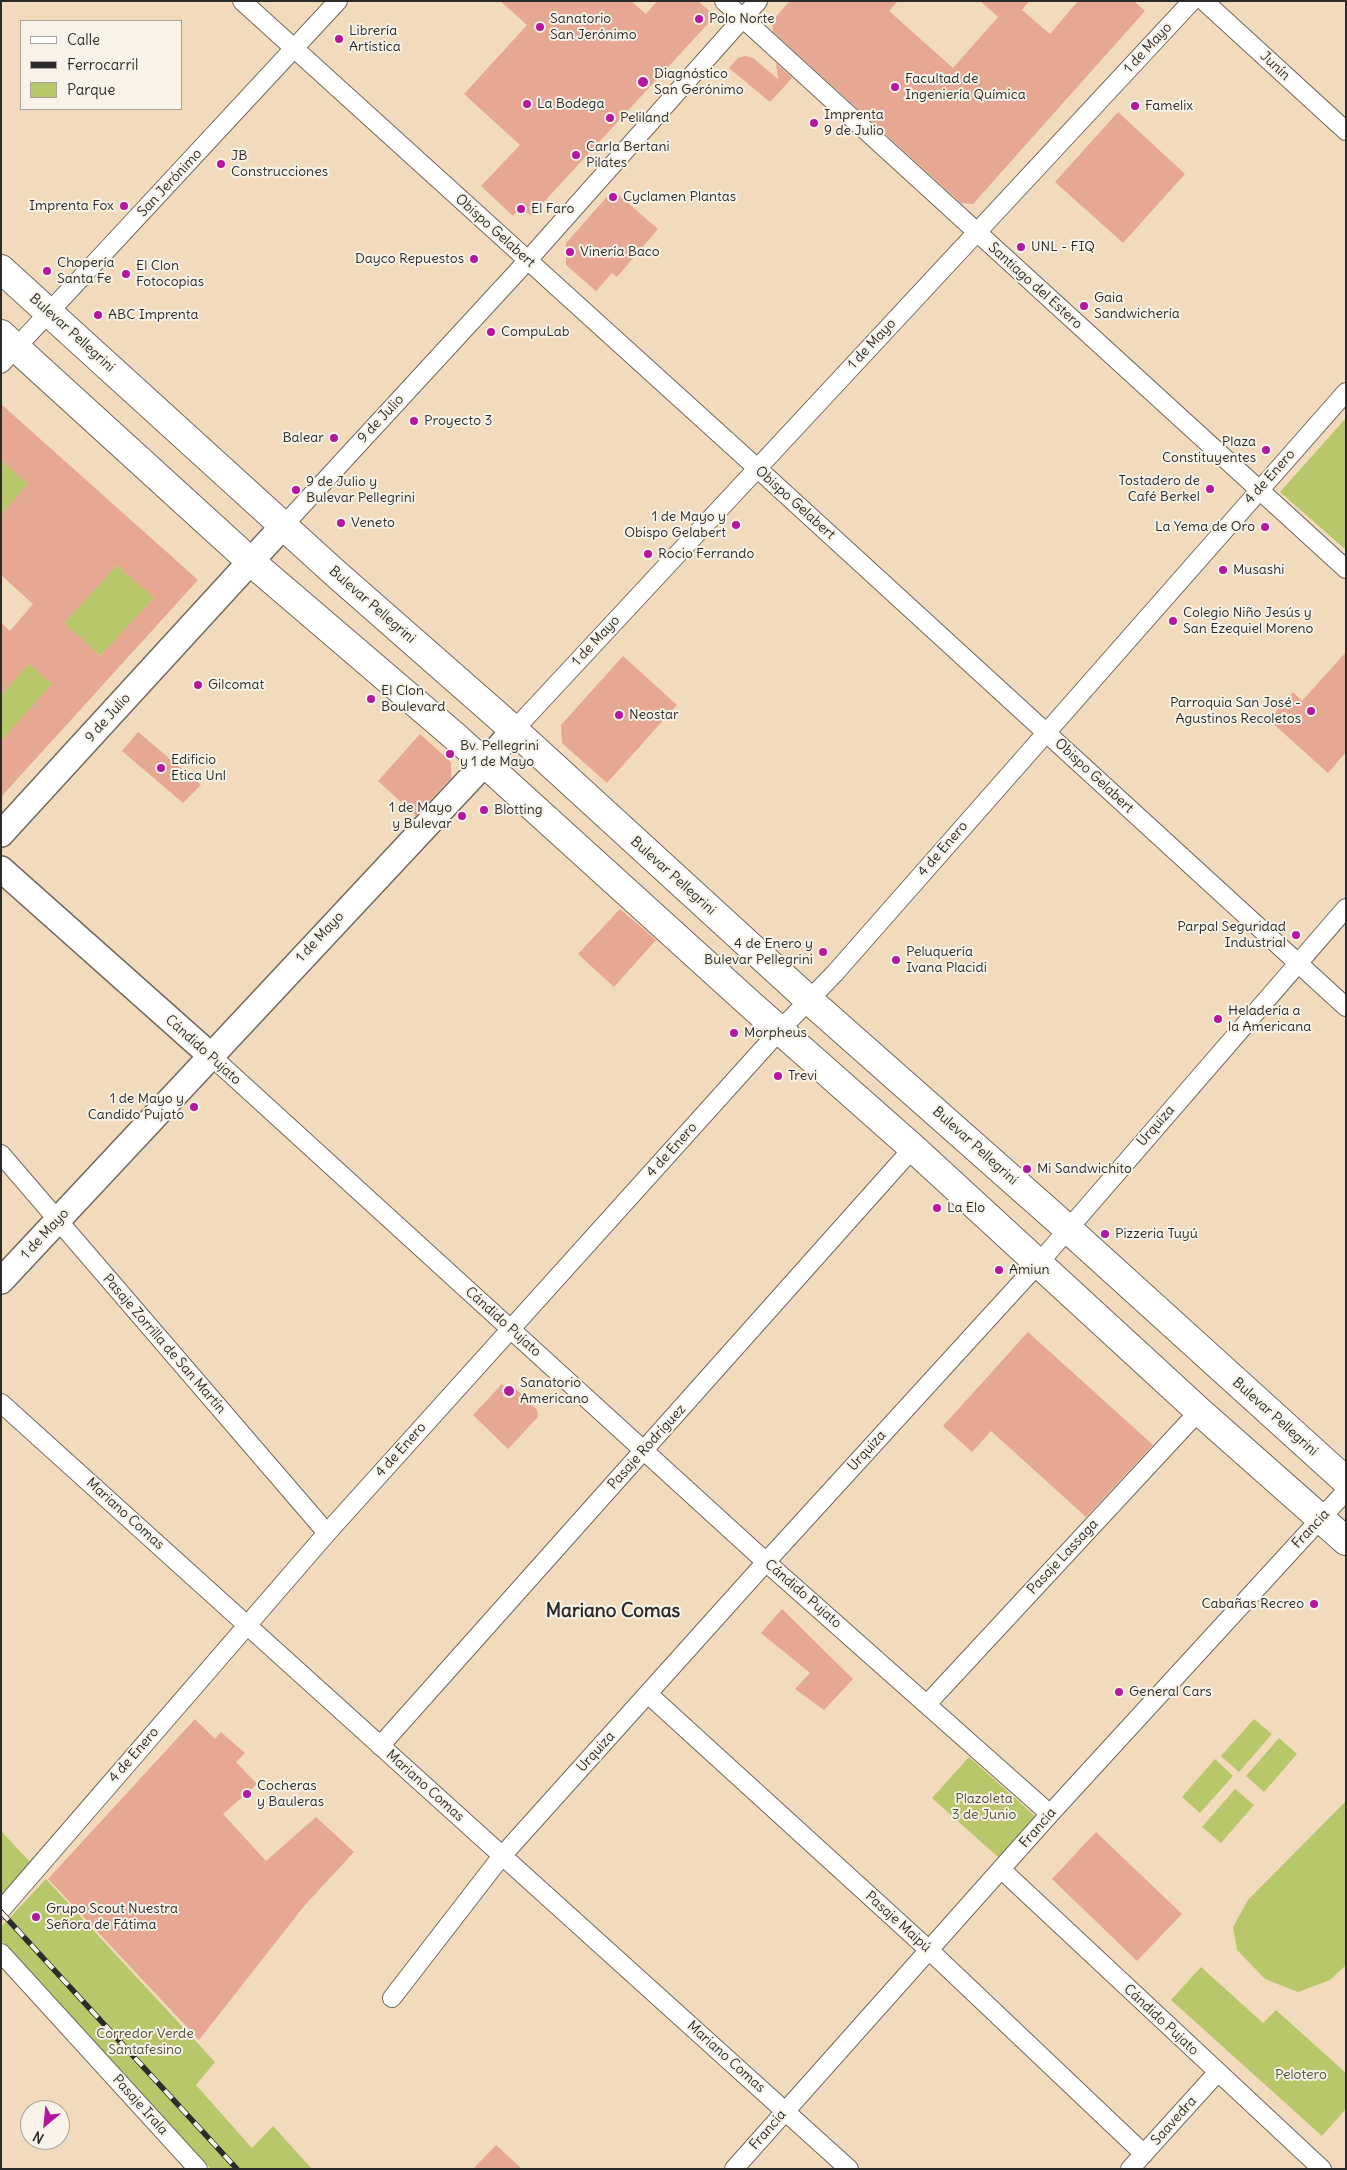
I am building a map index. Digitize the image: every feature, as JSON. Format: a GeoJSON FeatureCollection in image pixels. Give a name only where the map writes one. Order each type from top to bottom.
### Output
{"type":"FeatureCollection","features":[{"type":"Feature","properties":{"kind":"main road","name":"Bulevar Pellegrini"},"geometry":{"type":"LineString","coordinates":[[1,269],[342,579],[514,730],[809,1000],[1068,1229],[1346,1481]]}},
{"type":"Feature","properties":{"kind":"main road"},"geometry":{"type":"LineString","coordinates":[[6,349],[458,739],[913,1148],[1199,1411],[1346,1541]]}},
{"type":"Feature","properties":{"kind":"main road","name":"9 de Julio"},"geometry":{"type":"LineString","coordinates":[[1,834],[284,525]]}},
{"type":"Feature","properties":{"kind":"main road","name":"1 de Mayo"},"geometry":{"type":"LineString","coordinates":[[1,1281],[514,730]]}},
{"type":"Feature","properties":{"kind":"main road","name":"Cándido Pujato"},"geometry":{"type":"LineString","coordinates":[[1,869],[210,1056]]}},
{"type":"Feature","properties":{"kind":"street","name":"Obispo Gelabert"},"geometry":{"type":"LineString","coordinates":[[242,1],[1346,1006]]}},
{"type":"Feature","properties":{"kind":"street","name":"San Jerónimo"},"geometry":{"type":"LineString","coordinates":[[6,349],[49,311],[338,1]]}},
{"type":"Feature","properties":{"kind":"street","name":"Santiago del Estero"},"geometry":{"type":"LineString","coordinates":[[724,1],[1346,569]]}},
{"type":"Feature","properties":{"kind":"street","name":"9 de Julio"},"geometry":{"type":"LineString","coordinates":[[284,525],[528,260],[758,1]]}},
{"type":"Feature","properties":{"kind":"street","name":"1 de Mayo"},"geometry":{"type":"LineString","coordinates":[[514,730],[1192,1]]}},
{"type":"Feature","properties":{"kind":"street","name":"Junín"},"geometry":{"type":"LineString","coordinates":[[1204,1],[1346,132]]}},
{"type":"Feature","properties":{"kind":"street","name":"4 de Enero"},"geometry":{"type":"LineString","coordinates":[[1,1910],[247,1623],[510,1329],[809,1000],[1258,489],[1346,392]]}},
{"type":"Feature","properties":{"kind":"street","name":"Urquiza"},"geometry":{"type":"LineString","coordinates":[[392,1998],[501,1857],[766,1562],[1038,1264],[1346,908]]}},
{"type":"Feature","properties":{"kind":"street","name":"Cándido Pujato"},"geometry":{"type":"LineString","coordinates":[[210,1056],[766,1562],[928,1703],[1050,1814]]}},
{"type":"Feature","properties":{"kind":"street","name":"Pasaje Rodríguez"},"geometry":{"type":"LineString","coordinates":[[380,1746],[913,1148]]}},
{"type":"Feature","properties":{"kind":"street","name":"Pasaje Zorrilla de San Martín"},"geometry":{"type":"LineString","coordinates":[[1,1154],[327,1533]]}},
{"type":"Feature","properties":{"kind":"street","name":"Mariano Comas"},"geometry":{"type":"LineString","coordinates":[[1,1403],[247,1623],[501,1857],[849,2169]]}},
{"type":"Feature","properties":{"kind":"street","name":"Pasaje Lassaga"},"geometry":{"type":"LineString","coordinates":[[928,1703],[1199,1411]]}},
{"type":"Feature","properties":{"kind":"street","name":"Francia"},"geometry":{"type":"LineString","coordinates":[[734,2169],[1050,1814],[1346,1491]]}},
{"type":"Feature","properties":{"kind":"street","name":"Pasaje Maipú"},"geometry":{"type":"LineString","coordinates":[[648,1694],[929,1950],[1144,2154]]}},
{"type":"Feature","properties":{"kind":"street","name":"Cándido Pujato"},"geometry":{"type":"LineString","coordinates":[[1002,1870],[1217,2073],[1322,2169]]}},
{"type":"Feature","properties":{"kind":"street","name":"Pasaje Irala"},"geometry":{"type":"LineString","coordinates":[[1,1952],[198,2169]]}},
{"type":"Feature","properties":{"kind":"street","name":"Saavedra"},"geometry":{"type":"LineString","coordinates":[[1130,2169],[1217,2073]]}},
{"type":"Feature","properties":{"kind":"green space"},"geometry":{"type":"Polygon","coordinates":[[[1346,418],[1346,550],[1280,492],[1346,418]]]}},
{"type":"Feature","properties":{"kind":"green space"},"geometry":{"type":"Polygon","coordinates":[[[1,461],[28,484],[1,515],[1,461]]]}},
{"type":"Feature","properties":{"kind":"green space"},"geometry":{"type":"Polygon","coordinates":[[[117,565],[154,598],[100,656],[64,623],[117,565]]]}},
{"type":"Feature","properties":{"kind":"green space"},"geometry":{"type":"Polygon","coordinates":[[[29,664],[52,684],[1,741],[1,695],[29,664]]]}},
{"type":"Feature","properties":{"kind":"green space"},"geometry":{"type":"Polygon","coordinates":[[[1254,1719],[1272,1734],[1239,1772],[1221,1756],[1254,1719]]]}},
{"type":"Feature","properties":{"kind":"green space"},"geometry":{"type":"Polygon","coordinates":[[[1279,1738],[1297,1754],[1264,1792],[1246,1776],[1279,1738]]]}},
{"type":"Feature","properties":{"kind":"green space","name":"Plazoleta 3 de Junio"},"geometry":{"type":"Polygon","coordinates":[[[969,1757],[1036,1817],[999,1858],[932,1798],[969,1757]]]}},
{"type":"Feature","properties":{"kind":"green space"},"geometry":{"type":"Polygon","coordinates":[[[1215,1759],[1233,1776],[1200,1813],[1182,1797],[1215,1759]]]}},
{"type":"Feature","properties":{"kind":"green space"},"geometry":{"type":"Polygon","coordinates":[[[1235,1789],[1254,1805],[1221,1843],[1202,1827],[1235,1789]]]}},
{"type":"Feature","properties":{"kind":"green space"},"geometry":{"type":"Polygon","coordinates":[[[1346,1801],[1346,1965],[1330,1980],[1298,1992],[1265,1979],[1237,1950],[1233,1927],[1248,1900],[1346,1801]]]}},
{"type":"Feature","properties":{"kind":"green space"},"geometry":{"type":"Polygon","coordinates":[[[1,1831],[31,1863],[1,1894],[1,1831]]]}},
{"type":"Feature","properties":{"kind":"green space","name":"Corredor Verde Santafesino"},"geometry":{"type":"Polygon","coordinates":[[[46,1879],[215,2062],[196,2085],[252,2148],[273,2126],[312,2169],[211,2169],[1,1940],[1,1927],[46,1879]]]}},
{"type":"Feature","properties":{"kind":"green space","name":"Pelotero"},"geometry":{"type":"Polygon","coordinates":[[[1201,1967],[1263,2023],[1276,2010],[1346,2073],[1346,2109],[1322,2136],[1171,2000],[1201,1967]]]}},
{"type":"Feature","properties":{"kind":"building"},"geometry":{"type":"Polygon","coordinates":[[[500,1],[631,1],[646,14],[657,1],[698,1],[715,16],[531,216],[528,213],[515,213],[513,216],[481,186],[520,145],[464,94],[527,25],[500,1]]]}},
{"type":"Feature","properties":{"kind":"building"},"geometry":{"type":"Polygon","coordinates":[[[790,1],[898,1],[889,11],[953,68],[998,17],[980,1],[1029,1],[1022,10],[1050,34],[1078,1],[1134,1],[1145,11],[973,204],[961,203],[773,32],[772,21],[790,1]]]}},
{"type":"Feature","properties":{"kind":"building"},"geometry":{"type":"Polygon","coordinates":[[[745,56],[753,58],[778,79],[776,63],[792,78],[770,102],[729,68],[738,58],[745,56]]]}},
{"type":"Feature","properties":{"kind":"building"},"geometry":{"type":"Polygon","coordinates":[[[1118,112],[1185,174],[1123,243],[1055,182],[1118,112]]]}},
{"type":"Feature","properties":{"kind":"building"},"geometry":{"type":"Polygon","coordinates":[[[613,190],[658,229],[617,277],[612,273],[596,291],[566,265],[566,243],[613,190]]]}},
{"type":"Feature","properties":{"kind":"building"},"geometry":{"type":"Polygon","coordinates":[[[1,404],[198,580],[1,797],[1,741],[52,684],[29,664],[1,695],[1,623],[10,631],[33,604],[1,575],[1,515],[28,484],[1,461],[1,404]],[[117,565],[64,623],[100,656],[154,598],[117,565]]]}},
{"type":"Feature","properties":{"kind":"building","name":"Parroquia San José - Agustinos Recoletos"},"geometry":{"type":"Polygon","coordinates":[[[1346,652],[1346,752],[1328,773],[1269,720],[1293,692],[1302,701],[1346,652]]]}},
{"type":"Feature","properties":{"kind":"building","name":"Neostar"},"geometry":{"type":"Polygon","coordinates":[[[623,656],[677,705],[607,783],[562,743],[561,725],[623,656]]]}},
{"type":"Feature","properties":{"kind":"building","name":"Edificio Etica Unl"},"geometry":{"type":"Polygon","coordinates":[[[138,732],[201,785],[183,803],[122,751],[138,732]]]}},
{"type":"Feature","properties":{"kind":"building"},"geometry":{"type":"Polygon","coordinates":[[[420,734],[451,762],[451,778],[416,816],[378,781],[420,734]]]}},
{"type":"Feature","properties":{"kind":"building"},"geometry":{"type":"Polygon","coordinates":[[[620,909],[656,940],[614,987],[578,954],[620,909]]]}},
{"type":"Feature","properties":{"kind":"building"},"geometry":{"type":"Polygon","coordinates":[[[1028,1332],[1153,1445],[1086,1517],[991,1431],[972,1452],[943,1426],[1028,1332]]]}},
{"type":"Feature","properties":{"kind":"building"},"geometry":{"type":"Polygon","coordinates":[[[502,1384],[512,1393],[515,1388],[537,1410],[538,1417],[508,1449],[473,1415],[502,1384]]]}},
{"type":"Feature","properties":{"kind":"building"},"geometry":{"type":"Polygon","coordinates":[[[782,1609],[853,1679],[824,1710],[795,1689],[810,1673],[761,1633],[782,1609]]]}},
{"type":"Feature","properties":{"kind":"building"},"geometry":{"type":"Polygon","coordinates":[[[195,1719],[215,1739],[221,1732],[245,1753],[236,1762],[257,1784],[223,1814],[266,1861],[316,1817],[354,1852],[305,1905],[199,2040],[48,1879],[195,1719]]]}},
{"type":"Feature","properties":{"kind":"building"},"geometry":{"type":"Polygon","coordinates":[[[1096,1832],[1182,1914],[1137,1961],[1052,1879],[1096,1832]]]}},
{"type":"Feature","properties":{"kind":"building"},"geometry":{"type":"Polygon","coordinates":[[[496,2145],[522,2169],[473,2169],[496,2145]]]}},
{"type":"Feature","properties":{"kind":"railway"},"geometry":{"type":"LineString","coordinates":[[1,1912],[237,2169]]}},
{"type":"Feature","properties":{"kind":"place","name":"Polo Norte"},"geometry":{"type":"Point","coordinates":[699,19]}},
{"type":"Feature","properties":{"kind":"place","name":"Sanatorio San Jerónimo"},"geometry":{"type":"Point","coordinates":[540,27]}},
{"type":"Feature","properties":{"kind":"place","name":"Librería Artística"},"geometry":{"type":"Point","coordinates":[339,39]}},
{"type":"Feature","properties":{"kind":"place","name":"Diagnóstico San Gerónimo"},"geometry":{"type":"Point","coordinates":[643,82]}},
{"type":"Feature","properties":{"kind":"place","name":"Facultad de Ingeniería Química"},"geometry":{"type":"Point","coordinates":[895,87]}},
{"type":"Feature","properties":{"kind":"place","name":"La Bodega"},"geometry":{"type":"Point","coordinates":[527,104]}},
{"type":"Feature","properties":{"kind":"place","name":"Famelix"},"geometry":{"type":"Point","coordinates":[1135,106]}},
{"type":"Feature","properties":{"kind":"place","name":"Peliland"},"geometry":{"type":"Point","coordinates":[610,118]}},
{"type":"Feature","properties":{"kind":"place","name":"Imprenta 9 de Julio"},"geometry":{"type":"Point","coordinates":[814,123]}},
{"type":"Feature","properties":{"kind":"place","name":"Carla Bertani Pilates"},"geometry":{"type":"Point","coordinates":[576,155]}},
{"type":"Feature","properties":{"kind":"place","name":"JB Construcciones"},"geometry":{"type":"Point","coordinates":[221,164]}},
{"type":"Feature","properties":{"kind":"place","name":"Cyclamen Plantas"},"geometry":{"type":"Point","coordinates":[613,197]}},
{"type":"Feature","properties":{"kind":"place","name":"Imprenta Fox"},"geometry":{"type":"Point","coordinates":[124,206]}},
{"type":"Feature","properties":{"kind":"place","name":"El Faro"},"geometry":{"type":"Point","coordinates":[521,209]}},
{"type":"Feature","properties":{"kind":"place","name":"UNL - FIQ"},"geometry":{"type":"Point","coordinates":[1021,247]}},
{"type":"Feature","properties":{"kind":"place","name":"Vinería Baco"},"geometry":{"type":"Point","coordinates":[570,252]}},
{"type":"Feature","properties":{"kind":"place","name":"Dayco Repuestos"},"geometry":{"type":"Point","coordinates":[474,259]}},
{"type":"Feature","properties":{"kind":"place","name":"Chopería Santa Fe"},"geometry":{"type":"Point","coordinates":[47,271]}},
{"type":"Feature","properties":{"kind":"place","name":"El Clon Fotocopias"},"geometry":{"type":"Point","coordinates":[126,274]}},
{"type":"Feature","properties":{"kind":"place","name":"Gaia Sandwichería"},"geometry":{"type":"Point","coordinates":[1084,306]}},
{"type":"Feature","properties":{"kind":"place","name":"ABC Imprenta"},"geometry":{"type":"Point","coordinates":[98,315]}},
{"type":"Feature","properties":{"kind":"place","name":"CompuLab"},"geometry":{"type":"Point","coordinates":[491,332]}},
{"type":"Feature","properties":{"kind":"place","name":"Proyecto 3"},"geometry":{"type":"Point","coordinates":[414,421]}},
{"type":"Feature","properties":{"kind":"place","name":"Balear"},"geometry":{"type":"Point","coordinates":[334,438]}},
{"type":"Feature","properties":{"kind":"place","name":"Plaza Constituyentes"},"geometry":{"type":"Point","coordinates":[1266,450]}},
{"type":"Feature","properties":{"kind":"place","name":"Tostadero de Café Berkel"},"geometry":{"type":"Point","coordinates":[1210,489]}},
{"type":"Feature","properties":{"kind":"place","name":"9 de Julio y Bulevar Pellegrini"},"geometry":{"type":"Point","coordinates":[296,490]}},
{"type":"Feature","properties":{"kind":"place","name":"Veneto"},"geometry":{"type":"Point","coordinates":[341,523]}},
{"type":"Feature","properties":{"kind":"place","name":"1 de Mayo y Obispo Gelabert"},"geometry":{"type":"Point","coordinates":[736,525]}},
{"type":"Feature","properties":{"kind":"place","name":"La Yema de Oro"},"geometry":{"type":"Point","coordinates":[1265,527]}},
{"type":"Feature","properties":{"kind":"place","name":"Rocio Ferrando"},"geometry":{"type":"Point","coordinates":[648,554]}},
{"type":"Feature","properties":{"kind":"place","name":"Musashi"},"geometry":{"type":"Point","coordinates":[1223,570]}},
{"type":"Feature","properties":{"kind":"place","name":"Colegio Niño Jesús y San Ezequiel Moreno"},"geometry":{"type":"Point","coordinates":[1173,621]}},
{"type":"Feature","properties":{"kind":"place","name":"Gilcomat"},"geometry":{"type":"Point","coordinates":[198,685]}},
{"type":"Feature","properties":{"kind":"place","name":"El Clon Boulevard"},"geometry":{"type":"Point","coordinates":[371,699]}},
{"type":"Feature","properties":{"kind":"place","name":"Parroquia San José - Agustinos Recoletos"},"geometry":{"type":"Point","coordinates":[1311,711]}},
{"type":"Feature","properties":{"kind":"place","name":"Neostar"},"geometry":{"type":"Point","coordinates":[619,715]}},
{"type":"Feature","properties":{"kind":"place","name":"Bv. Pellegrini y 1 de Mayo"},"geometry":{"type":"Point","coordinates":[450,754]}},
{"type":"Feature","properties":{"kind":"place","name":"Edificio Etica Unl"},"geometry":{"type":"Point","coordinates":[161,768]}},
{"type":"Feature","properties":{"kind":"place","name":"Blotting"},"geometry":{"type":"Point","coordinates":[484,810]}},
{"type":"Feature","properties":{"kind":"place","name":"1 de Mayo y Bulevar"},"geometry":{"type":"Point","coordinates":[462,816]}},
{"type":"Feature","properties":{"kind":"place","name":"Parpal Seguridad Industrial"},"geometry":{"type":"Point","coordinates":[1296,935]}},
{"type":"Feature","properties":{"kind":"place","name":"4 de Enero y Bulevar Pellegrini"},"geometry":{"type":"Point","coordinates":[823,952]}},
{"type":"Feature","properties":{"kind":"place","name":"Peluquería Ivana Placidi"},"geometry":{"type":"Point","coordinates":[896,960]}},
{"type":"Feature","properties":{"kind":"place","name":"Heladería a la Americana"},"geometry":{"type":"Point","coordinates":[1218,1019]}},
{"type":"Feature","properties":{"kind":"place","name":"Morpheus"},"geometry":{"type":"Point","coordinates":[734,1033]}},
{"type":"Feature","properties":{"kind":"place","name":"Trevi"},"geometry":{"type":"Point","coordinates":[778,1076]}},
{"type":"Feature","properties":{"kind":"place","name":"1 de Mayo y Candido Pujato"},"geometry":{"type":"Point","coordinates":[194,1107]}},
{"type":"Feature","properties":{"kind":"place","name":"Mi Sandwichito"},"geometry":{"type":"Point","coordinates":[1027,1169]}},
{"type":"Feature","properties":{"kind":"place","name":"La Elo"},"geometry":{"type":"Point","coordinates":[937,1208]}},
{"type":"Feature","properties":{"kind":"place","name":"Pizzeria Tuyú"},"geometry":{"type":"Point","coordinates":[1105,1234]}},
{"type":"Feature","properties":{"kind":"place","name":"Amiun"},"geometry":{"type":"Point","coordinates":[999,1270]}},
{"type":"Feature","properties":{"kind":"place","name":"Sanatorio Americano"},"geometry":{"type":"Point","coordinates":[509,1391]}},
{"type":"Feature","properties":{"kind":"place","name":"Cabañas Recreo"},"geometry":{"type":"Point","coordinates":[1314,1604]}},
{"type":"Feature","properties":{"kind":"place","name":"General Cars"},"geometry":{"type":"Point","coordinates":[1119,1692]}},
{"type":"Feature","properties":{"kind":"place","name":"Cocheras y Bauleras"},"geometry":{"type":"Point","coordinates":[247,1794]}},
{"type":"Feature","properties":{"kind":"place","name":"Grupo Scout Nuestra Señora de Fátima"},"geometry":{"type":"Point","coordinates":[36,1917]}},
{"type":"Feature","properties":{"kind":"district","name":"Mariano Comas"},"geometry":{"type":"Point","coordinates":[613,1612]}}]}
